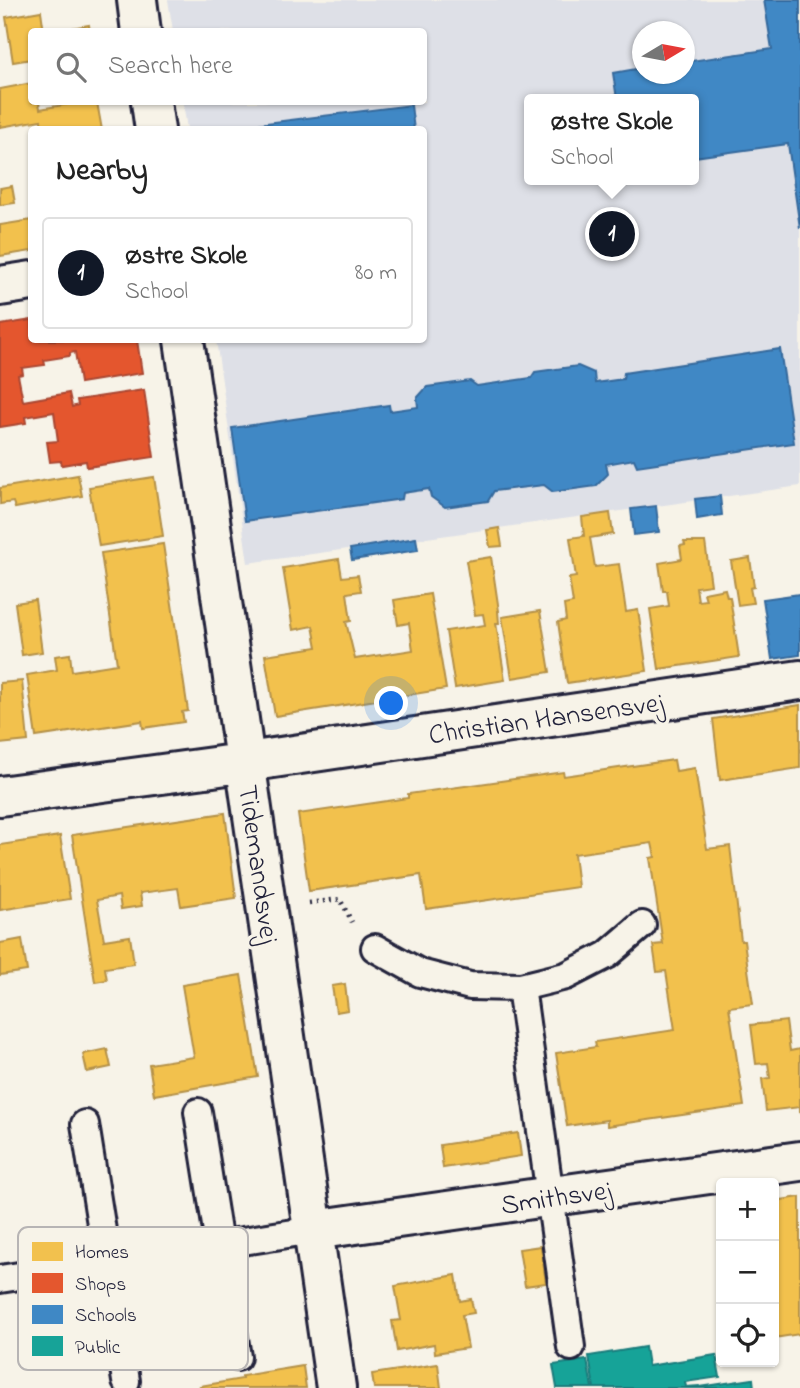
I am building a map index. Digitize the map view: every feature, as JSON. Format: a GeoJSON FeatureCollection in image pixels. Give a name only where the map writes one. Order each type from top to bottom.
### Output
{"type":"FeatureCollection","features":[{"type":"Feature","properties":{"kind":"street"},"geometry":{"type":"LineString","coordinates":[[137,0],[140,28]]}},
{"type":"Feature","properties":{"kind":"street"},"geometry":{"type":"LineString","coordinates":[[151,105],[154,126]]}},
{"type":"Feature","properties":{"kind":"street"},"geometry":{"type":"LineString","coordinates":[[0,286],[28,282]]}},
{"type":"Feature","properties":{"kind":"street","name":"Tidemandsvej"},"geometry":{"type":"LineString","coordinates":[[184,343],[336,1388]]}},
{"type":"Feature","properties":{"kind":"street","name":"Christian Hansensvej"},"geometry":{"type":"LineString","coordinates":[[0,796],[800,680]]}},
{"type":"Feature","properties":{"kind":"street","name":"Smithsvej"},"geometry":{"type":"LineString","coordinates":[[313,1230],[800,1161]]}},
{"type":"Feature","properties":{"kind":"lane"},"geometry":{"type":"LineString","coordinates":[[375,948],[432,977],[470,986],[521,987],[566,976],[607,955],[642,925]]}},
{"type":"Feature","properties":{"kind":"lane"},"geometry":{"type":"LineString","coordinates":[[521,987],[571,1347]]}},
{"type":"Feature","properties":{"kind":"lane"},"geometry":{"type":"LineString","coordinates":[[198,1112],[216,1227]]}},
{"type":"Feature","properties":{"kind":"lane"},"geometry":{"type":"LineString","coordinates":[[85,1124],[101,1227]]}},
{"type":"Feature","properties":{"kind":"lane"},"geometry":{"type":"LineString","coordinates":[[248,1240],[313,1230]]}},
{"type":"Feature","properties":{"kind":"lane"},"geometry":{"type":"LineString","coordinates":[[0,1279],[18,1276]]}},
{"type":"Feature","properties":{"kind":"lane"},"geometry":{"type":"LineString","coordinates":[[124,1370],[126,1381]]}},
{"type":"Feature","properties":{"kind":"path"},"geometry":{"type":"LineString","coordinates":[[266,909],[340,899],[357,931],[375,948]]}},
{"type":"Feature","properties":{"kind":"shaded area"},"geometry":{"type":"Polygon","coordinates":[[[168,0],[800,0],[800,486],[248,563],[216,343],[427,343],[427,126],[187,126],[183,105],[427,105],[427,28],[173,28],[168,0]]]}},
{"type":"Feature","properties":{"kind":"building: Homes"},"geometry":{"type":"Polygon","coordinates":[[[41,11],[43,28],[28,28],[28,60],[13,62],[6,17],[41,11]]]}},
{"type":"Feature","properties":{"kind":"building: Homes"},"geometry":{"type":"Polygon","coordinates":[[[28,84],[28,105],[39,105],[40,109],[63,105],[98,105],[101,126],[42,126],[41,120],[0,127],[0,89],[28,84]]]}},
{"type":"Feature","properties":{"kind":"building: Homes"},"geometry":{"type":"Polygon","coordinates":[[[12,186],[15,203],[0,205],[0,188],[12,186]]]}},
{"type":"Feature","properties":{"kind":"building: Homes"},"geometry":{"type":"Polygon","coordinates":[[[28,221],[28,252],[0,256],[0,225],[28,221]]]}},
{"type":"Feature","properties":{"kind":"building: Homes"},"geometry":{"type":"Polygon","coordinates":[[[78,475],[82,496],[15,508],[13,502],[0,504],[0,488],[78,475]]]}},
{"type":"Feature","properties":{"kind":"building: Homes"},"geometry":{"type":"Polygon","coordinates":[[[154,477],[163,536],[99,546],[89,487],[154,477]]]}},
{"type":"Feature","properties":{"kind":"building: Homes"},"geometry":{"type":"Polygon","coordinates":[[[610,513],[613,534],[590,538],[595,567],[619,564],[626,612],[638,610],[647,671],[567,683],[558,622],[566,620],[564,605],[573,603],[569,578],[576,577],[570,538],[584,536],[582,517],[610,513]]]}},
{"type":"Feature","properties":{"kind":"building: Homes"},"geometry":{"type":"Polygon","coordinates":[[[499,528],[502,546],[490,547],[487,530],[499,528]]]}},
{"type":"Feature","properties":{"kind":"building: Homes"},"geometry":{"type":"Polygon","coordinates":[[[684,542],[705,542],[711,585],[696,587],[698,601],[706,600],[704,593],[725,589],[727,597],[730,597],[739,657],[659,669],[650,609],[669,606],[667,591],[663,591],[659,563],[682,559],[680,546],[685,545],[684,542]]]}},
{"type":"Feature","properties":{"kind":"building: Homes"},"geometry":{"type":"Polygon","coordinates":[[[163,544],[188,711],[182,712],[184,722],[143,728],[142,721],[36,737],[27,675],[57,670],[55,656],[70,654],[72,671],[117,664],[101,553],[163,544]]]}},
{"type":"Feature","properties":{"kind":"building: Homes"},"geometry":{"type":"Polygon","coordinates":[[[491,557],[499,611],[499,623],[496,623],[505,680],[455,688],[446,631],[485,625],[483,614],[475,615],[466,561],[491,557]]]}},
{"type":"Feature","properties":{"kind":"building: Homes"},"geometry":{"type":"Polygon","coordinates":[[[750,558],[753,603],[738,605],[731,561],[750,558]]]}},
{"type":"Feature","properties":{"kind":"building: Homes"},"geometry":{"type":"Polygon","coordinates":[[[339,559],[342,577],[358,575],[361,591],[347,593],[351,621],[346,622],[355,659],[413,650],[409,623],[398,625],[394,600],[430,594],[446,689],[275,716],[265,655],[317,647],[313,626],[293,630],[283,568],[339,559]]]}},
{"type":"Feature","properties":{"kind":"building: Homes"},"geometry":{"type":"Polygon","coordinates":[[[35,600],[42,652],[22,655],[15,603],[35,600]]]}},
{"type":"Feature","properties":{"kind":"building: Homes"},"geometry":{"type":"Polygon","coordinates":[[[540,611],[550,672],[512,678],[502,617],[540,611]]]}},
{"type":"Feature","properties":{"kind":"building: Homes"},"geometry":{"type":"Polygon","coordinates":[[[22,681],[28,741],[0,744],[0,683],[22,681]]]}},
{"type":"Feature","properties":{"kind":"building: Homes"},"geometry":{"type":"Polygon","coordinates":[[[800,705],[800,768],[720,780],[713,719],[800,705]]]}},
{"type":"Feature","properties":{"kind":"building: Homes"},"geometry":{"type":"Polygon","coordinates":[[[674,760],[676,771],[695,768],[707,849],[730,846],[741,941],[744,941],[753,1004],[729,1007],[744,1106],[607,1126],[607,1120],[567,1126],[556,1053],[596,1047],[595,1042],[675,1030],[666,971],[657,972],[653,945],[663,944],[650,858],[655,857],[652,843],[574,854],[578,887],[426,909],[421,875],[309,891],[298,814],[408,798],[408,794],[563,772],[564,776],[674,760]]]}},
{"type":"Feature","properties":{"kind":"building: Homes"},"geometry":{"type":"Polygon","coordinates":[[[225,813],[236,898],[181,906],[178,888],[140,893],[142,906],[121,909],[119,896],[97,900],[104,940],[130,936],[134,964],[105,968],[107,980],[95,982],[72,835],[225,813]]]}},
{"type":"Feature","properties":{"kind":"building: Homes"},"geometry":{"type":"Polygon","coordinates":[[[60,836],[70,899],[0,910],[0,845],[60,836]]]}},
{"type":"Feature","properties":{"kind":"building: Homes"},"geometry":{"type":"Polygon","coordinates":[[[22,939],[27,971],[0,975],[0,943],[22,939]]]}},
{"type":"Feature","properties":{"kind":"building: Homes"},"geometry":{"type":"Polygon","coordinates":[[[241,975],[258,1077],[154,1095],[149,1064],[194,1057],[182,985],[241,975]]]}},
{"type":"Feature","properties":{"kind":"building: Homes"},"geometry":{"type":"Polygon","coordinates":[[[345,984],[348,1010],[336,1012],[332,986],[345,984]]]}},
{"type":"Feature","properties":{"kind":"building: Homes"},"geometry":{"type":"Polygon","coordinates":[[[786,1021],[790,1051],[800,1049],[800,1107],[766,1111],[762,1079],[770,1078],[768,1063],[756,1064],[751,1025],[786,1021]]]}},
{"type":"Feature","properties":{"kind":"building: Homes"},"geometry":{"type":"Polygon","coordinates":[[[107,1049],[111,1067],[87,1072],[83,1054],[107,1049]]]}},
{"type":"Feature","properties":{"kind":"building: Homes"},"geometry":{"type":"Polygon","coordinates":[[[518,1133],[521,1156],[443,1168],[440,1145],[518,1133]]]}},
{"type":"Feature","properties":{"kind":"building: Homes"},"geometry":{"type":"Polygon","coordinates":[[[800,1197],[800,1334],[779,1337],[779,1241],[779,1200],[800,1197]]]}},
{"type":"Feature","properties":{"kind":"building: Homes"},"geometry":{"type":"Polygon","coordinates":[[[541,1246],[546,1283],[525,1286],[519,1249],[541,1246]]]}},
{"type":"Feature","properties":{"kind":"building: Homes"},"geometry":{"type":"Polygon","coordinates":[[[456,1275],[460,1301],[471,1299],[474,1313],[462,1315],[468,1348],[435,1353],[434,1344],[397,1351],[392,1321],[401,1320],[395,1286],[456,1275]]]}},
{"type":"Feature","properties":{"kind":"building: Homes"},"geometry":{"type":"Polygon","coordinates":[[[438,1364],[441,1388],[374,1388],[372,1374],[438,1364]]]}},
{"type":"Feature","properties":{"kind":"building: Homes"},"geometry":{"type":"Polygon","coordinates":[[[303,1366],[306,1388],[200,1386],[242,1379],[242,1376],[303,1366]]]}},
{"type":"Feature","properties":{"kind":"building: Shops"},"geometry":{"type":"Polygon","coordinates":[[[28,321],[28,343],[137,343],[142,373],[80,383],[75,352],[70,353],[70,356],[44,360],[45,365],[22,368],[23,374],[18,375],[23,401],[69,393],[72,407],[78,405],[77,400],[144,390],[154,457],[87,467],[86,461],[62,465],[61,461],[50,462],[47,442],[58,441],[54,412],[25,417],[26,423],[0,427],[0,325],[28,321]]]}},
{"type":"Feature","properties":{"kind":"building: Schools"},"geometry":{"type":"Polygon","coordinates":[[[764,0],[800,0],[800,228],[788,144],[699,156],[699,94],[616,94],[613,73],[632,70],[632,84],[695,84],[695,60],[772,49],[764,0]]]}},
{"type":"Feature","properties":{"kind":"building: Schools"},"geometry":{"type":"Polygon","coordinates":[[[411,105],[414,126],[241,126],[411,105]]]}},
{"type":"Feature","properties":{"kind":"building: Schools"},"geometry":{"type":"Polygon","coordinates":[[[780,349],[794,443],[637,466],[634,459],[606,464],[608,474],[596,486],[553,492],[544,485],[494,491],[488,501],[445,507],[431,497],[429,489],[403,493],[402,499],[245,521],[232,428],[389,405],[390,411],[418,407],[417,398],[427,387],[470,381],[477,386],[531,378],[535,372],[578,366],[594,373],[595,383],[623,379],[624,373],[780,349]]]}},
{"type":"Feature","properties":{"kind":"building: Schools"},"geometry":{"type":"Polygon","coordinates":[[[720,496],[722,515],[697,519],[695,499],[720,496]]]}},
{"type":"Feature","properties":{"kind":"building: Schools"},"geometry":{"type":"Polygon","coordinates":[[[656,506],[659,532],[634,535],[631,509],[656,506]]]}},
{"type":"Feature","properties":{"kind":"building: Schools"},"geometry":{"type":"Polygon","coordinates":[[[416,538],[418,550],[352,560],[350,549],[416,538]]]}},
{"type":"Feature","properties":{"kind":"building: Schools"},"geometry":{"type":"Polygon","coordinates":[[[800,594],[800,655],[772,659],[763,599],[800,594]]]}},
{"type":"Feature","properties":{"kind":"building: Public"},"geometry":{"type":"Polygon","coordinates":[[[645,1347],[648,1366],[716,1355],[716,1367],[720,1377],[685,1382],[686,1387],[753,1379],[754,1388],[594,1388],[589,1356],[645,1347]]]}},
{"type":"Feature","properties":{"kind":"building: Public"},"geometry":{"type":"Polygon","coordinates":[[[587,1360],[592,1388],[557,1388],[553,1365],[587,1360]]]}},
{"type":"Feature","properties":{"kind":"place","name":"Østre Skole"},"geometry":{"type":"Point","coordinates":[612,234]}}]}
